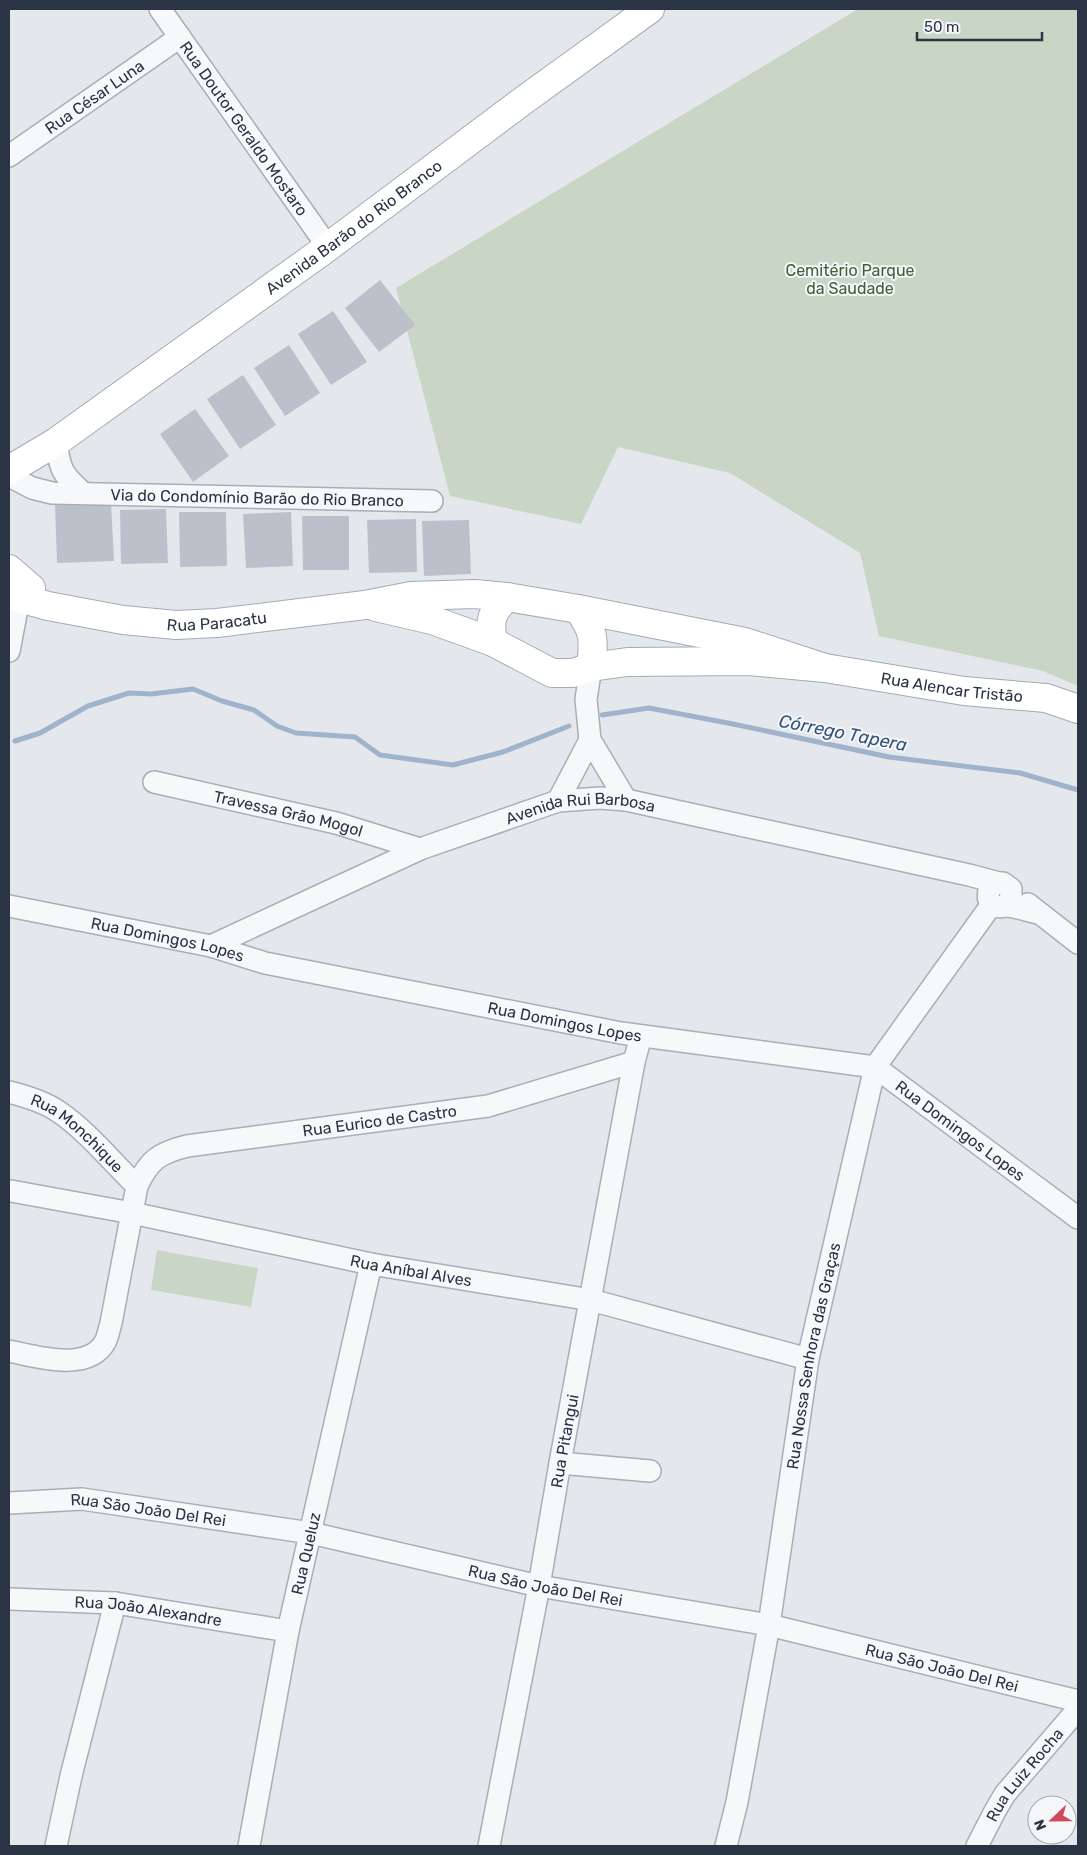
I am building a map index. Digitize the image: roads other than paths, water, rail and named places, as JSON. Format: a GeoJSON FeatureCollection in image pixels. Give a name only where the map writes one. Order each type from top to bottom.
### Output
{"type":"FeatureCollection","features":[{"type":"Feature","properties":{"kind":"main road","name":"Avenida Barão do Rio Branco"},"geometry":{"type":"LineString","coordinates":[[11,478],[56,442],[328,247],[524,100],[650,9]]}},
{"type":"Feature","properties":{"kind":"main road"},"geometry":{"type":"LineString","coordinates":[[9,569],[17,590]]}},
{"type":"Feature","properties":{"kind":"main road","name":"Rua Paracatu"},"geometry":{"type":"LineString","coordinates":[[17,590],[48,606],[123,620],[176,625],[217,623],[365,605],[411,596],[475,594],[507,597],[578,609]]}},
{"type":"Feature","properties":{"kind":"main road"},"geometry":{"type":"LineString","coordinates":[[492,642],[490,628],[492,616],[507,597]]}},
{"type":"Feature","properties":{"kind":"main road","name":"Rua Paracatu"},"geometry":{"type":"LineString","coordinates":[[365,605],[432,620],[492,642],[552,673]]}},
{"type":"Feature","properties":{"kind":"main road"},"geometry":{"type":"LineString","coordinates":[[552,673],[573,673],[591,667],[593,642],[590,626],[578,609]]}},
{"type":"Feature","properties":{"kind":"main road","name":"Rua Alencar Tristão"},"geometry":{"type":"LineString","coordinates":[[578,609],[745,642],[825,668]]}},
{"type":"Feature","properties":{"kind":"main road","name":"Rua Alencar Tristão"},"geometry":{"type":"LineString","coordinates":[[591,667],[626,662],[749,661],[825,668],[964,690],[1046,698],[1078,708]]}},
{"type":"Feature","properties":{"kind":"street","name":"Rua Doutor Geraldo Mostaro"},"geometry":{"type":"LineString","coordinates":[[160,9],[328,247]]}},
{"type":"Feature","properties":{"kind":"street","name":"Rua César Luna"},"geometry":{"type":"LineString","coordinates":[[9,156],[180,37]]}},
{"type":"Feature","properties":{"kind":"street"},"geometry":{"type":"LineString","coordinates":[[56,442],[60,465],[66,478],[83,494]]}},
{"type":"Feature","properties":{"kind":"street","name":"Via do Condomínio Barão do Rio Branco"},"geometry":{"type":"LineString","coordinates":[[11,478],[32,488],[52,492],[83,494],[432,501]]}},
{"type":"Feature","properties":{"kind":"street"},"geometry":{"type":"LineString","coordinates":[[9,652],[17,590]]}},
{"type":"Feature","properties":{"kind":"street"},"geometry":{"type":"LineString","coordinates":[[591,667],[586,699],[590,740],[626,800]]}},
{"type":"Feature","properties":{"kind":"street"},"geometry":{"type":"LineString","coordinates":[[552,673],[586,699]]}},
{"type":"Feature","properties":{"kind":"street"},"geometry":{"type":"LineString","coordinates":[[558,801],[590,740]]}},
{"type":"Feature","properties":{"kind":"street","name":"Travessa Grão Mogol"},"geometry":{"type":"LineString","coordinates":[[154,782],[336,823],[420,849]]}},
{"type":"Feature","properties":{"kind":"street","name":"Avenida Rui Barbosa"},"geometry":{"type":"LineString","coordinates":[[210,946],[420,849],[558,801],[600,798],[626,800],[969,875],[999,896],[1038,913],[1078,943]]}},
{"type":"Feature","properties":{"kind":"street","name":"Rua Nossa Senhora das Graças"},"geometry":{"type":"LineString","coordinates":[[726,1846],[737,1802],[769,1624],[808,1358],[875,1067],[999,896]]}},
{"type":"Feature","properties":{"kind":"street","name":"Rua Domingos Lopes"},"geometry":{"type":"LineString","coordinates":[[9,906],[210,946],[265,962],[641,1036],[875,1067],[1078,1218]]}},
{"type":"Feature","properties":{"kind":"street"},"geometry":{"type":"LineString","coordinates":[[255,925],[255,943],[259,956],[265,962]]}},
{"type":"Feature","properties":{"kind":"street","name":"Rua Pitangui"},"geometry":{"type":"LineString","coordinates":[[489,1846],[634,1062],[641,1036]]}},
{"type":"Feature","properties":{"kind":"street","name":"Rua Eurico de Castro"},"geometry":{"type":"LineString","coordinates":[[137,1186],[145,1168],[157,1158],[170,1151],[187,1146],[488,1106],[634,1062]]}},
{"type":"Feature","properties":{"kind":"street","name":"Rua Monchique"},"geometry":{"type":"LineString","coordinates":[[9,1092],[38,1101],[58,1111],[137,1186]]}},
{"type":"Feature","properties":{"kind":"street"},"geometry":{"type":"LineString","coordinates":[[9,1351],[58,1360],[71,1360],[90,1355],[105,1342],[111,1323],[137,1186]]}},
{"type":"Feature","properties":{"kind":"street","name":"Rua Aníbal Alves"},"geometry":{"type":"LineString","coordinates":[[11,1191],[132,1213],[371,1264],[591,1300],[808,1358]]}},
{"type":"Feature","properties":{"kind":"street","name":"Rua Queluz"},"geometry":{"type":"LineString","coordinates":[[249,1846],[288,1631],[371,1264]]}},
{"type":"Feature","properties":{"kind":"street"},"geometry":{"type":"LineString","coordinates":[[560,1463],[650,1471]]}},
{"type":"Feature","properties":{"kind":"street","name":"Rua São João Del Rei"},"geometry":{"type":"LineString","coordinates":[[9,1503],[90,1500],[311,1533],[538,1586],[769,1624],[1078,1701]]}},
{"type":"Feature","properties":{"kind":"street","name":"Rua João Alexandre"},"geometry":{"type":"LineString","coordinates":[[9,1599],[115,1603],[288,1631]]}},
{"type":"Feature","properties":{"kind":"street"},"geometry":{"type":"LineString","coordinates":[[56,1846],[71,1776],[115,1603]]}},
{"type":"Feature","properties":{"kind":"street","name":"Rua Luiz Rocha"},"geometry":{"type":"LineString","coordinates":[[977,1846],[1006,1794],[1078,1709]]}},
{"type":"Feature","properties":{"kind":"waterway","name":"Córrego Tapera"},"geometry":{"type":"LineString","coordinates":[[15,741],[40,733],[88,706],[129,693],[151,694],[193,689],[222,701],[254,710],[277,726],[296,733],[355,737],[380,755],[453,765],[503,752],[569,726]]}},
{"type":"Feature","properties":{"kind":"waterway","name":"Córrego Tapera"},"geometry":{"type":"LineString","coordinates":[[602,715],[649,708],[889,757],[1020,773],[1078,790]]}},
{"type":"Feature","properties":{"kind":"park label","name":"Cemitério Parque da Saudade"},"geometry":{"type":"Point","coordinates":[850,279]}}]}
